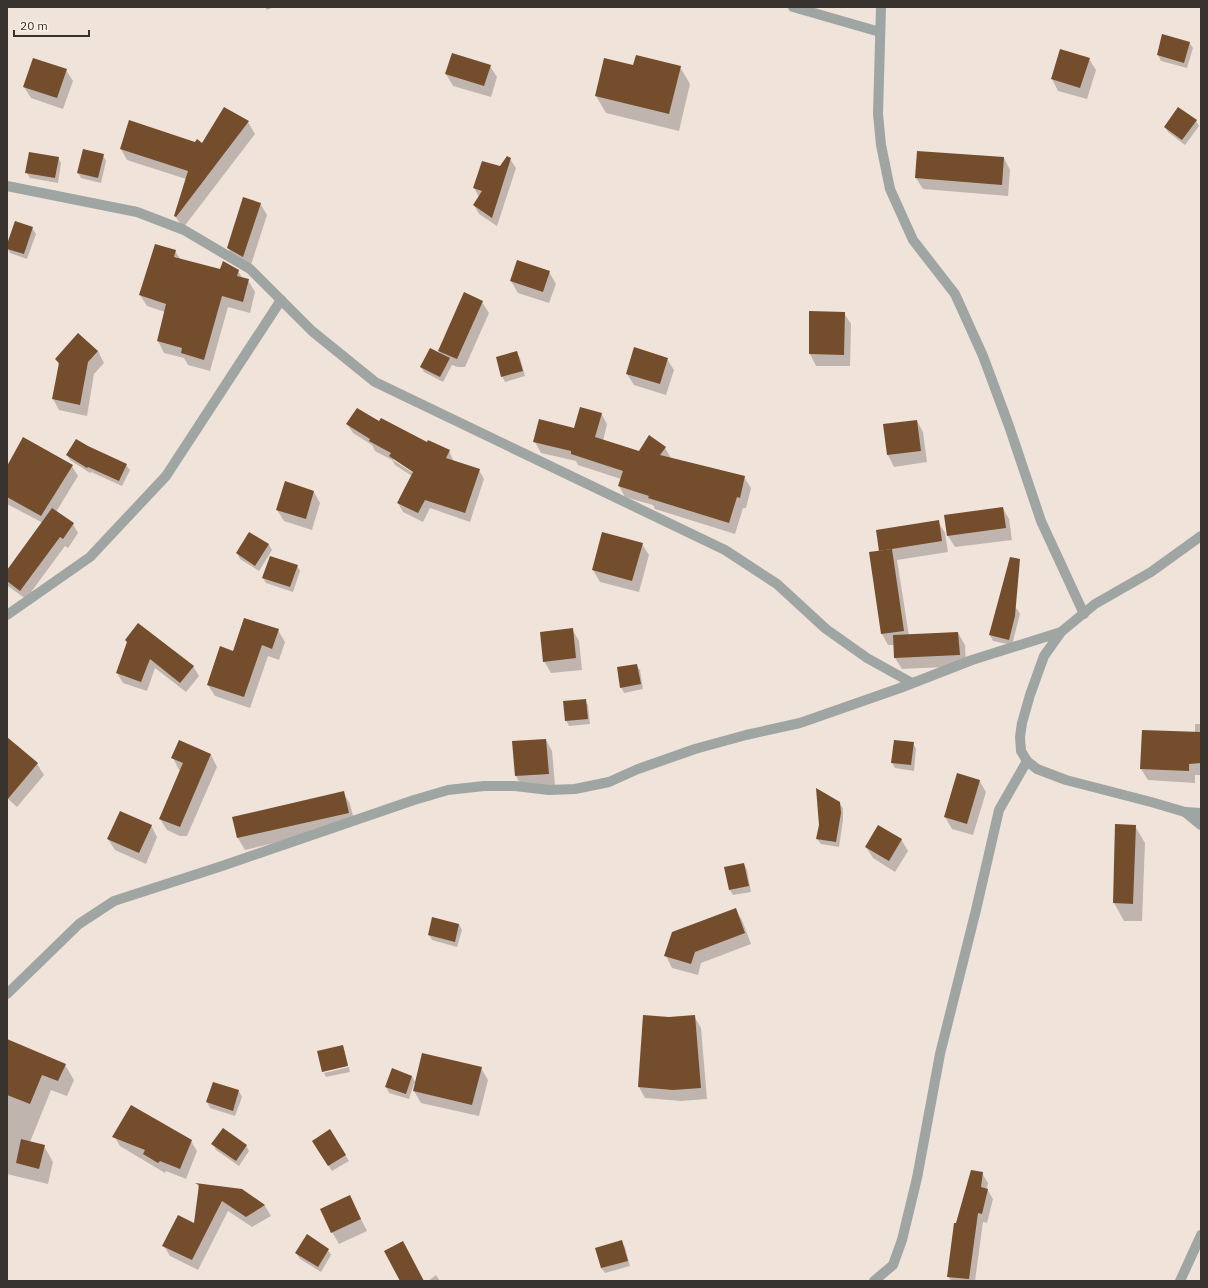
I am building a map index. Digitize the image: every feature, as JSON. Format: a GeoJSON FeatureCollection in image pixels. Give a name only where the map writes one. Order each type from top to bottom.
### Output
{"type":"FeatureCollection","features":[{"type":"Feature","properties":{"kind":"street"},"geometry":{"type":"LineString","coordinates":[[793,7],[880,32]]}},
{"type":"Feature","properties":{"kind":"street"},"geometry":{"type":"LineString","coordinates":[[881,7],[878,114],[881,145],[890,189],[913,240],[955,294],[983,356],[1009,426],[1040,521],[1084,614]]}},
{"type":"Feature","properties":{"kind":"street"},"geometry":{"type":"LineString","coordinates":[[7,186],[137,212],[184,230],[250,269],[312,331],[375,382],[725,550],[777,584],[826,629],[867,658],[912,683]]}},
{"type":"Feature","properties":{"kind":"street"},"geometry":{"type":"LineString","coordinates":[[7,615],[90,557],[166,476],[281,300]]}},
{"type":"Feature","properties":{"kind":"street"},"geometry":{"type":"LineString","coordinates":[[1201,536],[1151,572],[1095,604],[1061,632],[1044,656],[1030,695],[1022,723],[1020,737],[1021,751],[1026,761],[1037,769],[1066,780],[1185,812],[1201,813]]}},
{"type":"Feature","properties":{"kind":"street"},"geometry":{"type":"LineString","coordinates":[[7,994],[79,924],[114,901],[244,859],[414,800],[448,790],[484,786],[515,786],[549,790],[575,789],[609,782],[638,769],[695,749],[746,735],[800,723],[972,660],[1061,632]]}},
{"type":"Feature","properties":{"kind":"street"},"geometry":{"type":"LineString","coordinates":[[874,1281],[893,1265],[902,1240],[917,1178],[940,1054],[999,810],[1026,761]]}},
{"type":"Feature","properties":{"kind":"street"},"geometry":{"type":"LineString","coordinates":[[1185,812],[1201,825]]}},
{"type":"Feature","properties":{"kind":"street"},"geometry":{"type":"LineString","coordinates":[[1180,1281],[1201,1235]]}},
{"type":"Feature","properties":{"kind":"building"},"geometry":{"type":"Polygon","coordinates":[[[1162,34],[1190,42],[1184,63],[1157,55],[1162,34]]]}},
{"type":"Feature","properties":{"kind":"building"},"geometry":{"type":"Polygon","coordinates":[[[1060,49],[1090,58],[1080,88],[1051,79],[1060,49]]]}},
{"type":"Feature","properties":{"kind":"building"},"geometry":{"type":"Polygon","coordinates":[[[452,53],[491,65],[484,86],[445,74],[452,53]]]}},
{"type":"Feature","properties":{"kind":"building"},"geometry":{"type":"Polygon","coordinates":[[[636,55],[681,66],[669,114],[595,96],[604,58],[633,65],[636,55]]]}},
{"type":"Feature","properties":{"kind":"building"},"geometry":{"type":"Polygon","coordinates":[[[33,58],[67,69],[57,98],[23,87],[33,58]]]}},
{"type":"Feature","properties":{"kind":"building"},"geometry":{"type":"Polygon","coordinates":[[[224,107],[249,121],[176,217],[174,216],[188,171],[120,149],[129,120],[195,142],[197,139],[202,143],[224,107]]]}},
{"type":"Feature","properties":{"kind":"building"},"geometry":{"type":"Polygon","coordinates":[[[1178,107],[1197,120],[1182,140],[1164,127],[1178,107]]]}},
{"type":"Feature","properties":{"kind":"building"},"geometry":{"type":"Polygon","coordinates":[[[83,149],[104,154],[98,178],[77,173],[83,149]]]}},
{"type":"Feature","properties":{"kind":"building"},"geometry":{"type":"Polygon","coordinates":[[[917,151],[1004,157],[1002,185],[915,178],[917,151]]]}},
{"type":"Feature","properties":{"kind":"building"},"geometry":{"type":"Polygon","coordinates":[[[29,152],[59,157],[55,178],[25,173],[29,152]]]}},
{"type":"Feature","properties":{"kind":"building"},"geometry":{"type":"Polygon","coordinates":[[[507,156],[511,158],[492,218],[473,205],[482,191],[473,188],[482,161],[500,166],[507,156]]]}},
{"type":"Feature","properties":{"kind":"building"},"geometry":{"type":"Polygon","coordinates":[[[243,197],[261,203],[243,257],[227,248],[243,197]]]}},
{"type":"Feature","properties":{"kind":"building"},"geometry":{"type":"Polygon","coordinates":[[[15,221],[33,227],[24,254],[7,249],[7,244],[15,221]]]}},
{"type":"Feature","properties":{"kind":"building"},"geometry":{"type":"Polygon","coordinates":[[[155,244],[176,250],[174,257],[220,269],[223,261],[239,270],[237,276],[249,279],[243,302],[222,296],[204,360],[181,353],[182,348],[157,341],[166,304],[139,295],[155,244]]]}},
{"type":"Feature","properties":{"kind":"building"},"geometry":{"type":"Polygon","coordinates":[[[517,260],[550,271],[543,292],[510,281],[517,260]]]}},
{"type":"Feature","properties":{"kind":"building"},"geometry":{"type":"Polygon","coordinates":[[[464,292],[483,301],[457,359],[438,351],[464,292]]]}},
{"type":"Feature","properties":{"kind":"building"},"geometry":{"type":"Polygon","coordinates":[[[809,311],[845,312],[844,355],[809,354],[809,311]]]}},
{"type":"Feature","properties":{"kind":"building"},"geometry":{"type":"Polygon","coordinates":[[[78,333],[98,351],[88,362],[80,405],[52,399],[59,363],[55,359],[78,333]]]}},
{"type":"Feature","properties":{"kind":"building"},"geometry":{"type":"Polygon","coordinates":[[[634,347],[668,358],[660,384],[626,374],[634,347]]]}},
{"type":"Feature","properties":{"kind":"building"},"geometry":{"type":"Polygon","coordinates":[[[430,348],[450,358],[440,377],[420,367],[430,348]]]}},
{"type":"Feature","properties":{"kind":"building"},"geometry":{"type":"Polygon","coordinates":[[[517,351],[523,371],[501,377],[496,357],[517,351]]]}},
{"type":"Feature","properties":{"kind":"building"},"geometry":{"type":"Polygon","coordinates":[[[580,407],[602,413],[595,437],[639,451],[649,435],[666,447],[660,455],[745,476],[740,498],[737,497],[729,523],[648,498],[649,496],[618,486],[623,471],[571,454],[571,451],[533,442],[539,419],[574,428],[580,407]]]}},
{"type":"Feature","properties":{"kind":"building"},"geometry":{"type":"Polygon","coordinates":[[[357,408],[379,421],[381,418],[427,442],[428,440],[450,450],[446,458],[480,469],[465,513],[425,500],[418,513],[397,503],[413,472],[389,456],[391,453],[369,441],[370,439],[346,424],[357,408]]]}},
{"type":"Feature","properties":{"kind":"building"},"geometry":{"type":"Polygon","coordinates":[[[917,420],[921,451],[887,455],[883,424],[917,420]]]}},
{"type":"Feature","properties":{"kind":"building"},"geometry":{"type":"Polygon","coordinates":[[[23,437],[73,465],[41,516],[7,497],[7,466],[23,437]]]}},
{"type":"Feature","properties":{"kind":"building"},"geometry":{"type":"Polygon","coordinates":[[[76,439],[127,464],[119,481],[88,467],[87,468],[66,455],[76,439]]]}},
{"type":"Feature","properties":{"kind":"building"},"geometry":{"type":"Polygon","coordinates":[[[285,481],[314,491],[306,519],[276,510],[285,481]]]}},
{"type":"Feature","properties":{"kind":"building"},"geometry":{"type":"Polygon","coordinates":[[[1003,507],[1006,528],[947,536],[944,515],[1003,507]]]}},
{"type":"Feature","properties":{"kind":"building"},"geometry":{"type":"Polygon","coordinates":[[[52,508],[74,523],[63,539],[60,537],[20,591],[7,581],[7,570],[52,508]]]}},
{"type":"Feature","properties":{"kind":"building"},"geometry":{"type":"Polygon","coordinates":[[[939,520],[942,541],[879,551],[876,530],[939,520]]]}},
{"type":"Feature","properties":{"kind":"building"},"geometry":{"type":"Polygon","coordinates":[[[249,532],[269,544],[255,566],[236,553],[249,532]]]}},
{"type":"Feature","properties":{"kind":"building"},"geometry":{"type":"Polygon","coordinates":[[[602,532],[643,543],[632,581],[592,570],[602,532]]]}},
{"type":"Feature","properties":{"kind":"building"},"geometry":{"type":"Polygon","coordinates":[[[892,549],[904,631],[881,634],[869,552],[892,549]]]}},
{"type":"Feature","properties":{"kind":"building"},"geometry":{"type":"Polygon","coordinates":[[[270,556],[298,565],[290,587],[262,578],[270,556]]]}},
{"type":"Feature","properties":{"kind":"building"},"geometry":{"type":"Polygon","coordinates":[[[1010,557],[1020,559],[1015,616],[1009,640],[989,635],[1010,557]]]}},
{"type":"Feature","properties":{"kind":"building"},"geometry":{"type":"Polygon","coordinates":[[[244,618],[279,629],[272,649],[262,645],[244,697],[207,685],[220,646],[233,651],[244,618]]]}},
{"type":"Feature","properties":{"kind":"building"},"geometry":{"type":"Polygon","coordinates":[[[138,623],[194,666],[180,683],[150,659],[141,682],[116,673],[127,642],[125,640],[138,623]]]}},
{"type":"Feature","properties":{"kind":"building"},"geometry":{"type":"Polygon","coordinates":[[[573,628],[576,658],[543,662],[540,632],[573,628]]]}},
{"type":"Feature","properties":{"kind":"building"},"geometry":{"type":"Polygon","coordinates":[[[958,632],[960,655],[894,658],[893,635],[958,632]]]}},
{"type":"Feature","properties":{"kind":"building"},"geometry":{"type":"Polygon","coordinates":[[[637,664],[641,684],[620,688],[617,667],[637,664]]]}},
{"type":"Feature","properties":{"kind":"building"},"geometry":{"type":"Polygon","coordinates":[[[586,699],[588,719],[565,721],[563,701],[586,699]]]}},
{"type":"Feature","properties":{"kind":"building"},"geometry":{"type":"Polygon","coordinates":[[[1142,730],[1201,732],[1201,763],[1189,764],[1189,771],[1140,769],[1142,730]]]}},
{"type":"Feature","properties":{"kind":"building"},"geometry":{"type":"Polygon","coordinates":[[[7,737],[38,763],[7,800],[7,737]]]}},
{"type":"Feature","properties":{"kind":"building"},"geometry":{"type":"Polygon","coordinates":[[[546,739],[549,774],[515,776],[512,741],[546,739]]]}},
{"type":"Feature","properties":{"kind":"building"},"geometry":{"type":"Polygon","coordinates":[[[179,740],[211,754],[180,827],[159,819],[183,763],[171,758],[179,740]]]}},
{"type":"Feature","properties":{"kind":"building"},"geometry":{"type":"Polygon","coordinates":[[[894,740],[914,742],[911,765],[891,763],[894,740]]]}},
{"type":"Feature","properties":{"kind":"building"},"geometry":{"type":"Polygon","coordinates":[[[957,773],[980,780],[967,824],[944,817],[957,773]]]}},
{"type":"Feature","properties":{"kind":"building"},"geometry":{"type":"Polygon","coordinates":[[[816,788],[840,802],[841,813],[836,842],[816,839],[819,825],[816,788]]]}},
{"type":"Feature","properties":{"kind":"building"},"geometry":{"type":"Polygon","coordinates":[[[344,791],[349,813],[237,838],[232,817],[344,791]]]}},
{"type":"Feature","properties":{"kind":"building"},"geometry":{"type":"Polygon","coordinates":[[[120,811],[152,825],[139,853],[107,839],[120,811]]]}},
{"type":"Feature","properties":{"kind":"building"},"geometry":{"type":"Polygon","coordinates":[[[1115,824],[1136,825],[1133,904],[1113,903],[1115,824]]]}},
{"type":"Feature","properties":{"kind":"building"},"geometry":{"type":"Polygon","coordinates":[[[878,825],[902,839],[889,861],[865,847],[878,825]]]}},
{"type":"Feature","properties":{"kind":"building"},"geometry":{"type":"Polygon","coordinates":[[[744,863],[749,886],[729,890],[724,867],[744,863]]]}},
{"type":"Feature","properties":{"kind":"building"},"geometry":{"type":"Polygon","coordinates":[[[736,908],[745,933],[695,952],[691,964],[664,956],[672,932],[736,908]]]}},
{"type":"Feature","properties":{"kind":"building"},"geometry":{"type":"Polygon","coordinates":[[[432,917],[459,924],[455,942],[428,935],[432,917]]]}},
{"type":"Feature","properties":{"kind":"building"},"geometry":{"type":"Polygon","coordinates":[[[643,1015],[669,1017],[695,1015],[701,1088],[673,1090],[638,1087],[643,1015]]]}},
{"type":"Feature","properties":{"kind":"building"},"geometry":{"type":"Polygon","coordinates":[[[7,1039],[66,1064],[58,1081],[42,1075],[30,1104],[7,1095],[7,1039]]]}},
{"type":"Feature","properties":{"kind":"building"},"geometry":{"type":"Polygon","coordinates":[[[343,1045],[348,1066],[322,1072],[317,1051],[343,1045]]]}},
{"type":"Feature","properties":{"kind":"building"},"geometry":{"type":"Polygon","coordinates":[[[422,1053],[482,1067],[472,1105],[413,1091],[422,1053]]]}},
{"type":"Feature","properties":{"kind":"building"},"geometry":{"type":"Polygon","coordinates":[[[392,1068],[412,1076],[406,1094],[385,1087],[392,1068]]]}},
{"type":"Feature","properties":{"kind":"building"},"geometry":{"type":"Polygon","coordinates":[[[213,1082],[239,1090],[233,1111],[206,1102],[213,1082]]]}},
{"type":"Feature","properties":{"kind":"building"},"geometry":{"type":"Polygon","coordinates":[[[131,1105],[192,1140],[180,1169],[160,1161],[158,1163],[143,1154],[145,1150],[112,1137],[131,1105]]]}},
{"type":"Feature","properties":{"kind":"building"},"geometry":{"type":"Polygon","coordinates":[[[223,1128],[247,1145],[236,1161],[211,1144],[223,1128]]]}},
{"type":"Feature","properties":{"kind":"building"},"geometry":{"type":"Polygon","coordinates":[[[330,1129],[346,1155],[328,1166],[312,1141],[330,1129]]]}},
{"type":"Feature","properties":{"kind":"building"},"geometry":{"type":"Polygon","coordinates":[[[21,1139],[45,1145],[39,1169],[16,1163],[21,1139]]]}},
{"type":"Feature","properties":{"kind":"building"},"geometry":{"type":"Polygon","coordinates":[[[971,1170],[983,1172],[981,1187],[988,1189],[982,1214],[978,1213],[969,1279],[947,1277],[954,1223],[956,1223],[971,1170]]]}},
{"type":"Feature","properties":{"kind":"building"},"geometry":{"type":"Polygon","coordinates":[[[195,1183],[242,1189],[265,1205],[246,1217],[222,1201],[192,1260],[162,1246],[178,1215],[194,1223],[199,1185],[195,1183]]]}},
{"type":"Feature","properties":{"kind":"building"},"geometry":{"type":"Polygon","coordinates":[[[350,1195],[361,1219],[331,1233],[320,1209],[350,1195]]]}},
{"type":"Feature","properties":{"kind":"building"},"geometry":{"type":"Polygon","coordinates":[[[307,1234],[329,1249],[318,1267],[295,1253],[307,1234]]]}},
{"type":"Feature","properties":{"kind":"building"},"geometry":{"type":"Polygon","coordinates":[[[622,1240],[628,1261],[601,1268],[595,1248],[622,1240]]]}},
{"type":"Feature","properties":{"kind":"building"},"geometry":{"type":"Polygon","coordinates":[[[403,1241],[424,1281],[400,1281],[384,1251],[403,1241]]]}}]}
